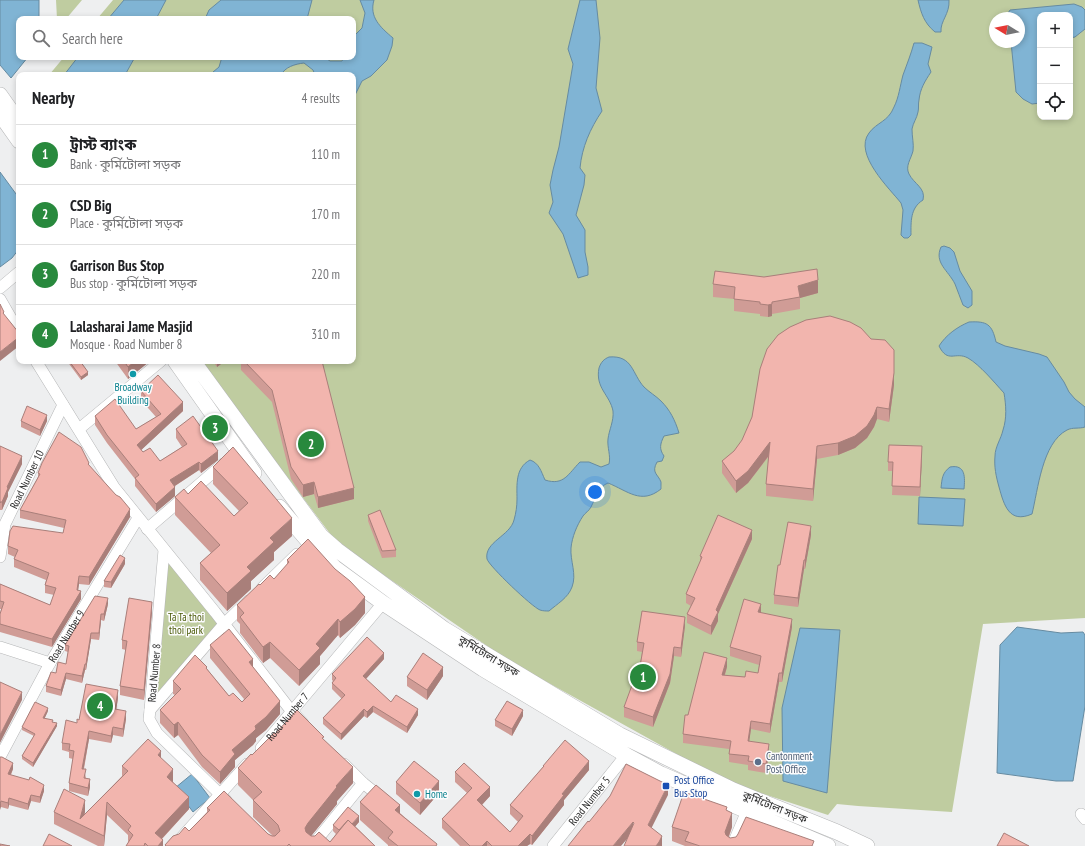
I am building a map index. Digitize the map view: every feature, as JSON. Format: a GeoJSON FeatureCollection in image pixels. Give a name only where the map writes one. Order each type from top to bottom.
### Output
{"type":"FeatureCollection","features":[{"type":"Feature","properties":{"kind":"main road"},"geometry":{"type":"LineString","coordinates":[[0,95],[16,118]]}},
{"type":"Feature","properties":{"kind":"main road"},"geometry":{"type":"LineString","coordinates":[[0,114],[16,137]]}},
{"type":"Feature","properties":{"kind":"main road"},"geometry":{"type":"LineString","coordinates":[[177,364],[261,483]]}},
{"type":"Feature","properties":{"kind":"main road","name":"কুর্মিটোলা সড়ক"},"geometry":{"type":"LineString","coordinates":[[195,364],[301,511],[321,536],[337,550],[444,629],[620,735],[733,790],[837,832],[867,846]]}},
{"type":"Feature","properties":{"kind":"main road","name":"কুর্মিটোলা সড়ক"},"geometry":{"type":"LineString","coordinates":[[270,496],[309,542],[335,568],[383,603],[483,668],[626,755],[661,774],[828,846]]}},
{"type":"Feature","properties":{"kind":"street"},"geometry":{"type":"LineString","coordinates":[[0,288],[16,275]]}},
{"type":"Feature","properties":{"kind":"street"},"geometry":{"type":"LineString","coordinates":[[0,299],[16,327]]}},
{"type":"Feature","properties":{"kind":"street"},"geometry":{"type":"LineString","coordinates":[[38,364],[79,428],[114,487],[292,711],[308,728]]}},
{"type":"Feature","properties":{"kind":"street"},"geometry":{"type":"LineString","coordinates":[[79,428],[157,364]]}},
{"type":"Feature","properties":{"kind":"street","name":"Road Number 10"},"geometry":{"type":"LineString","coordinates":[[0,557],[5,524],[63,405]]}},
{"type":"Feature","properties":{"kind":"street"},"geometry":{"type":"LineString","coordinates":[[147,529],[238,452]]}},
{"type":"Feature","properties":{"kind":"street","name":"Road Number 9"},"geometry":{"type":"LineString","coordinates":[[0,758],[50,663],[138,518]]}},
{"type":"Feature","properties":{"kind":"street","name":"Road Number 8"},"geometry":{"type":"LineString","coordinates":[[150,710],[224,624],[309,542]]}},
{"type":"Feature","properties":{"kind":"street","name":"Road Number 8"},"geometry":{"type":"LineString","coordinates":[[150,710],[164,550]]}},
{"type":"Feature","properties":{"kind":"street","name":"Road Number 7"},"geometry":{"type":"LineString","coordinates":[[174,846],[221,794],[383,603]]}},
{"type":"Feature","properties":{"kind":"street"},"geometry":{"type":"LineString","coordinates":[[0,647],[50,663]]}},
{"type":"Feature","properties":{"kind":"street"},"geometry":{"type":"LineString","coordinates":[[150,710],[149,719],[157,732],[236,810]]}},
{"type":"Feature","properties":{"kind":"street"},"geometry":{"type":"LineString","coordinates":[[336,755],[363,783],[394,809]]}},
{"type":"Feature","properties":{"kind":"street","name":"Road Number 5"},"geometry":{"type":"LineString","coordinates":[[553,846],[626,755]]}},
{"type":"Feature","properties":{"kind":"street"},"geometry":{"type":"LineString","coordinates":[[312,846],[363,783]]}},
{"type":"Feature","properties":{"kind":"street"},"geometry":{"type":"LineString","coordinates":[[732,846],[747,811]]}},
{"type":"Feature","properties":{"kind":"green space"},"geometry":{"type":"Polygon","coordinates":[[[56,0],[82,0],[69,16],[57,16],[56,0]]]}},
{"type":"Feature","properties":{"kind":"green space"},"geometry":{"type":"Polygon","coordinates":[[[113,0],[1085,0],[1085,618],[983,624],[952,812],[837,804],[828,815],[727,782],[509,661],[337,543],[202,364],[356,364],[356,72],[52,72],[62,60],[356,60],[356,16],[100,16],[113,0]]]}},
{"type":"Feature","properties":{"kind":"green space","name":"Ta Ta thoi thoi park"},"geometry":{"type":"Polygon","coordinates":[[[167,558],[220,623],[153,702],[167,558]]]}},
{"type":"Feature","properties":{"kind":"water"},"geometry":{"type":"Polygon","coordinates":[[[0,0],[39,0],[39,16],[16,16],[16,60],[26,60],[11,78],[0,65],[0,0]]]}},
{"type":"Feature","properties":{"kind":"water"},"geometry":{"type":"Polygon","coordinates":[[[124,0],[166,0],[158,16],[111,16],[124,0]]]}},
{"type":"Feature","properties":{"kind":"water"},"geometry":{"type":"Polygon","coordinates":[[[221,0],[312,0],[308,16],[206,16],[209,10],[221,0]]]}},
{"type":"Feature","properties":{"kind":"water"},"geometry":{"type":"Polygon","coordinates":[[[360,0],[374,0],[374,17],[380,26],[393,38],[387,60],[371,76],[362,81],[356,93],[356,72],[314,72],[304,63],[291,66],[283,72],[213,72],[219,67],[221,60],[356,60],[356,34],[362,28],[365,13],[360,0]]]}},
{"type":"Feature","properties":{"kind":"water"},"geometry":{"type":"Polygon","coordinates":[[[580,0],[596,0],[600,38],[596,88],[602,111],[587,138],[581,160],[580,168],[585,175],[584,185],[576,215],[585,230],[585,252],[588,275],[578,278],[563,234],[549,213],[553,202],[550,185],[559,147],[573,64],[568,49],[580,0]]]}},
{"type":"Feature","properties":{"kind":"water"},"geometry":{"type":"Polygon","coordinates":[[[918,0],[949,0],[948,9],[942,24],[941,32],[935,32],[928,25],[918,0]]]}},
{"type":"Feature","properties":{"kind":"water"},"geometry":{"type":"Polygon","coordinates":[[[1074,4],[1085,10],[1085,29],[1073,37],[1073,12],[1037,12],[1037,103],[1032,104],[1023,99],[1016,92],[1012,48],[1025,48],[1025,12],[1009,12],[1010,10],[1074,4]]]}},
{"type":"Feature","properties":{"kind":"water"},"geometry":{"type":"Polygon","coordinates":[[[914,43],[922,43],[932,47],[928,64],[931,72],[920,92],[917,114],[912,129],[913,151],[908,168],[909,174],[923,192],[923,200],[913,211],[911,220],[911,235],[908,238],[904,238],[901,235],[903,210],[901,203],[875,171],[869,161],[865,141],[872,129],[886,119],[892,112],[914,43]]]}},
{"type":"Feature","properties":{"kind":"water"},"geometry":{"type":"Polygon","coordinates":[[[76,60],[133,60],[127,72],[66,72],[76,60]]]}},
{"type":"Feature","properties":{"kind":"water"},"geometry":{"type":"Polygon","coordinates":[[[0,172],[16,194],[16,253],[12,258],[0,267],[0,172]]]}},
{"type":"Feature","properties":{"kind":"water"},"geometry":{"type":"Polygon","coordinates":[[[944,246],[950,248],[954,252],[960,271],[972,291],[972,305],[968,308],[963,305],[955,284],[939,258],[941,247],[944,246]]]}},
{"type":"Feature","properties":{"kind":"water"},"geometry":{"type":"Polygon","coordinates":[[[969,322],[980,322],[988,325],[993,331],[996,342],[1005,346],[1047,357],[1069,392],[1085,407],[1085,427],[1067,430],[1059,436],[1052,445],[1042,468],[1032,514],[1018,517],[1009,511],[1003,500],[997,479],[995,453],[1006,416],[1004,393],[973,361],[963,356],[949,356],[942,351],[939,346],[952,332],[969,322]]]}},
{"type":"Feature","properties":{"kind":"water"},"geometry":{"type":"Polygon","coordinates":[[[609,357],[623,359],[631,366],[644,387],[659,399],[670,412],[679,433],[664,436],[661,449],[664,456],[662,461],[657,462],[655,466],[655,471],[661,482],[661,489],[654,494],[647,496],[634,495],[608,483],[602,487],[581,520],[574,535],[571,553],[574,572],[572,587],[568,594],[549,611],[541,610],[520,594],[495,570],[487,559],[487,553],[493,543],[512,526],[517,507],[517,483],[519,472],[525,463],[530,460],[536,463],[545,480],[551,481],[557,481],[565,478],[580,462],[589,462],[601,467],[609,464],[610,458],[608,439],[613,418],[613,411],[601,386],[598,375],[601,364],[609,357]]]}},
{"type":"Feature","properties":{"kind":"water"},"geometry":{"type":"Polygon","coordinates":[[[950,467],[959,468],[962,470],[964,476],[964,489],[941,488],[944,474],[950,467]]]}},
{"type":"Feature","properties":{"kind":"water"},"geometry":{"type":"Polygon","coordinates":[[[919,497],[965,499],[963,526],[918,524],[919,497]]]}},
{"type":"Feature","properties":{"kind":"water"},"geometry":{"type":"Polygon","coordinates":[[[1017,627],[1061,633],[1083,632],[1085,635],[1085,706],[1073,781],[1056,781],[997,773],[1000,645],[1017,627]]]}},
{"type":"Feature","properties":{"kind":"water"},"geometry":{"type":"Polygon","coordinates":[[[800,628],[840,630],[827,793],[783,781],[782,708],[800,628]]]}},
{"type":"Feature","properties":{"kind":"water"},"geometry":{"type":"Polygon","coordinates":[[[192,774],[210,798],[193,812],[175,788],[192,774]]]}},
{"type":"Feature","properties":{"kind":"building"},"geometry":{"type":"Polygon","coordinates":[[[817,269],[818,280],[798,286],[800,297],[772,302],[772,304],[768,305],[760,304],[760,302],[734,299],[735,287],[713,284],[715,271],[764,277],[817,269]]]}},
{"type":"Feature","properties":{"kind":"building"},"geometry":{"type":"Polygon","coordinates":[[[0,304],[4,312],[3,313],[16,329],[16,339],[0,352],[0,304]]]}},
{"type":"Feature","properties":{"kind":"building"},"geometry":{"type":"Polygon","coordinates":[[[830,316],[850,322],[861,328],[871,339],[885,340],[894,350],[894,373],[889,409],[877,407],[867,426],[855,436],[838,443],[817,446],[813,489],[766,484],[770,442],[748,471],[736,481],[722,461],[734,451],[742,440],[752,417],[760,369],[767,349],[778,335],[790,327],[806,320],[830,316]]]}},
{"type":"Feature","properties":{"kind":"building"},"geometry":{"type":"Polygon","coordinates":[[[71,364],[82,364],[88,372],[81,377],[71,364]]]}},
{"type":"Feature","properties":{"kind":"building"},"geometry":{"type":"Polygon","coordinates":[[[247,364],[323,364],[354,488],[318,497],[314,482],[303,485],[291,467],[272,390],[247,364]]]}},
{"type":"Feature","properties":{"kind":"building"},"geometry":{"type":"Polygon","coordinates":[[[158,375],[183,402],[137,445],[143,452],[150,448],[160,461],[187,444],[176,429],[193,416],[218,451],[201,464],[199,462],[170,480],[175,487],[156,504],[135,478],[139,475],[107,435],[95,416],[115,399],[136,429],[161,414],[141,391],[158,375]]]}},
{"type":"Feature","properties":{"kind":"building"},"geometry":{"type":"Polygon","coordinates":[[[27,406],[47,415],[40,430],[21,421],[27,406]]]}},
{"type":"Feature","properties":{"kind":"building"},"geometry":{"type":"Polygon","coordinates":[[[59,432],[81,447],[89,463],[88,464],[130,509],[89,577],[79,576],[77,590],[81,591],[52,639],[0,624],[0,614],[4,602],[0,601],[0,584],[50,605],[56,588],[45,585],[49,573],[14,559],[18,550],[8,546],[10,531],[13,526],[63,533],[66,520],[20,510],[40,474],[38,473],[42,463],[59,432]]]}},
{"type":"Feature","properties":{"kind":"building"},"geometry":{"type":"Polygon","coordinates":[[[889,445],[922,446],[920,487],[892,486],[893,462],[888,462],[889,445]]]}},
{"type":"Feature","properties":{"kind":"building"},"geometry":{"type":"Polygon","coordinates":[[[0,446],[22,456],[7,487],[8,488],[2,502],[0,502],[0,446]]]}},
{"type":"Feature","properties":{"kind":"building"},"geometry":{"type":"Polygon","coordinates":[[[233,447],[292,518],[270,538],[274,542],[247,567],[251,571],[227,593],[200,563],[220,545],[175,497],[184,489],[188,494],[201,481],[234,516],[248,503],[213,467],[233,447]]]}},
{"type":"Feature","properties":{"kind":"building"},"geometry":{"type":"Polygon","coordinates":[[[380,510],[396,550],[382,551],[368,515],[380,510]]]}},
{"type":"Feature","properties":{"kind":"building"},"geometry":{"type":"Polygon","coordinates":[[[718,515],[752,530],[716,610],[718,612],[711,626],[687,614],[695,598],[686,594],[702,557],[700,556],[718,515]]]}},
{"type":"Feature","properties":{"kind":"building"},"geometry":{"type":"Polygon","coordinates":[[[788,522],[811,526],[798,598],[774,595],[778,565],[780,565],[788,522]]]}},
{"type":"Feature","properties":{"kind":"building"},"geometry":{"type":"Polygon","coordinates":[[[308,539],[335,569],[350,581],[365,597],[355,609],[340,622],[338,619],[316,644],[320,648],[299,670],[270,642],[263,647],[240,617],[244,613],[237,605],[270,575],[274,579],[289,562],[287,560],[308,539]]]}},
{"type":"Feature","properties":{"kind":"building"},"geometry":{"type":"Polygon","coordinates":[[[120,555],[125,558],[111,582],[104,581],[120,555]]]}},
{"type":"Feature","properties":{"kind":"building"},"geometry":{"type":"Polygon","coordinates":[[[95,596],[108,598],[104,614],[101,614],[99,633],[91,633],[86,664],[82,676],[66,673],[61,690],[46,686],[51,672],[56,673],[58,662],[66,664],[69,646],[65,645],[95,596]]]}},
{"type":"Feature","properties":{"kind":"building"},"geometry":{"type":"Polygon","coordinates":[[[129,598],[152,602],[144,690],[120,686],[127,641],[122,640],[129,598]]]}},
{"type":"Feature","properties":{"kind":"building"},"geometry":{"type":"Polygon","coordinates":[[[744,599],[761,604],[758,612],[792,619],[782,673],[779,673],[770,724],[751,721],[748,741],[769,744],[766,764],[748,761],[749,756],[729,754],[731,741],[683,734],[685,715],[688,715],[704,652],[727,658],[722,675],[745,677],[746,671],[758,673],[761,656],[730,647],[744,599]]]}},
{"type":"Feature","properties":{"kind":"building"},"geometry":{"type":"Polygon","coordinates":[[[642,611],[685,617],[681,648],[674,647],[670,674],[653,717],[624,707],[635,677],[638,678],[644,643],[637,642],[642,611]]]}},
{"type":"Feature","properties":{"kind":"building"},"geometry":{"type":"Polygon","coordinates":[[[229,629],[253,659],[249,662],[280,701],[266,717],[255,726],[256,729],[232,750],[235,754],[220,772],[202,755],[178,722],[174,725],[160,710],[181,689],[173,681],[195,655],[207,667],[206,668],[229,696],[233,693],[242,702],[250,694],[210,645],[229,629]]]}},
{"type":"Feature","properties":{"kind":"building"},"geometry":{"type":"Polygon","coordinates":[[[367,637],[384,653],[363,676],[391,702],[396,695],[418,709],[407,727],[373,706],[367,712],[364,709],[341,734],[323,718],[345,695],[332,683],[336,678],[332,674],[367,637]]]}},
{"type":"Feature","properties":{"kind":"building"},"geometry":{"type":"Polygon","coordinates":[[[423,653],[443,667],[427,690],[407,677],[423,653]]]}},
{"type":"Feature","properties":{"kind":"building"},"geometry":{"type":"Polygon","coordinates":[[[0,682],[22,692],[0,735],[0,682]]]}},
{"type":"Feature","properties":{"kind":"building"},"geometry":{"type":"Polygon","coordinates":[[[86,684],[118,690],[115,709],[126,711],[123,729],[113,727],[111,736],[89,731],[82,769],[86,769],[84,778],[90,779],[88,788],[69,783],[74,751],[69,750],[70,744],[62,743],[66,720],[77,723],[77,719],[79,720],[86,684]]]}},
{"type":"Feature","properties":{"kind":"building"},"geometry":{"type":"Polygon","coordinates":[[[507,701],[523,710],[512,729],[495,720],[507,701]]]}},
{"type":"Feature","properties":{"kind":"building"},"geometry":{"type":"Polygon","coordinates":[[[35,702],[48,708],[43,718],[53,720],[52,722],[57,723],[33,763],[22,756],[35,734],[22,727],[35,702]]]}},
{"type":"Feature","properties":{"kind":"building"},"geometry":{"type":"Polygon","coordinates":[[[297,710],[324,737],[322,738],[353,767],[336,786],[337,787],[308,823],[305,828],[306,832],[311,836],[315,836],[319,832],[330,842],[348,820],[375,846],[291,846],[289,844],[287,846],[166,846],[165,845],[173,836],[179,834],[185,827],[189,831],[210,810],[207,808],[224,791],[268,834],[275,836],[280,831],[278,825],[253,800],[262,792],[238,768],[251,754],[252,755],[274,733],[275,734],[297,710]]]}},
{"type":"Feature","properties":{"kind":"building"},"geometry":{"type":"Polygon","coordinates":[[[148,739],[161,751],[158,755],[173,769],[167,777],[189,797],[155,833],[163,840],[158,846],[148,846],[145,843],[144,846],[126,846],[133,835],[128,830],[131,826],[107,802],[104,836],[54,812],[64,789],[85,800],[80,819],[128,771],[122,766],[148,739]]]}},
{"type":"Feature","properties":{"kind":"building"},"geometry":{"type":"Polygon","coordinates":[[[565,740],[589,761],[562,794],[564,795],[532,836],[530,834],[518,846],[492,846],[487,841],[482,846],[470,846],[442,819],[472,788],[455,772],[464,763],[490,787],[477,800],[510,832],[523,816],[510,805],[565,740]]]}},
{"type":"Feature","properties":{"kind":"building"},"geometry":{"type":"Polygon","coordinates":[[[0,757],[13,763],[8,774],[29,780],[30,777],[44,785],[40,797],[31,795],[28,804],[9,798],[8,803],[1,801],[0,804],[0,757]]]}},
{"type":"Feature","properties":{"kind":"building"},"geometry":{"type":"Polygon","coordinates":[[[414,761],[439,781],[420,803],[396,782],[414,761]]]}},
{"type":"Feature","properties":{"kind":"building"},"geometry":{"type":"Polygon","coordinates":[[[626,764],[668,785],[648,825],[662,836],[659,842],[656,846],[624,846],[634,823],[633,822],[613,846],[568,846],[610,796],[626,764]]]}},
{"type":"Feature","properties":{"kind":"building"},"geometry":{"type":"Polygon","coordinates":[[[376,785],[400,805],[395,810],[437,844],[436,846],[398,846],[388,838],[393,832],[360,802],[376,785]]]}},
{"type":"Feature","properties":{"kind":"building"},"geometry":{"type":"Polygon","coordinates":[[[684,792],[727,807],[726,810],[732,813],[725,832],[730,838],[736,837],[746,817],[814,841],[812,846],[700,846],[685,841],[689,832],[672,827],[684,792]]]}},
{"type":"Feature","properties":{"kind":"building"},"geometry":{"type":"Polygon","coordinates":[[[348,807],[359,816],[352,824],[348,820],[339,830],[333,825],[348,807]]]}},
{"type":"Feature","properties":{"kind":"building"},"geometry":{"type":"Polygon","coordinates":[[[1004,833],[1029,846],[997,846],[1004,833]]]}},
{"type":"Feature","properties":{"kind":"building"},"geometry":{"type":"Polygon","coordinates":[[[49,834],[72,846],[43,846],[49,834]]]}},
{"type":"Feature","properties":{"kind":"place","name":"Broadway Building"},"geometry":{"type":"Point","coordinates":[133,374]}},
{"type":"Feature","properties":{"kind":"place","name":"Garrison Bus Stop"},"geometry":{"type":"Point","coordinates":[215,428]}},
{"type":"Feature","properties":{"kind":"place","name":"CSD Big"},"geometry":{"type":"Point","coordinates":[311,444]}},
{"type":"Feature","properties":{"kind":"place","name":"ট্রাস্ট ব্যাংক"},"geometry":{"type":"Point","coordinates":[643,677]}},
{"type":"Feature","properties":{"kind":"place","name":"Lalasharai Jame Masjid"},"geometry":{"type":"Point","coordinates":[100,706]}},
{"type":"Feature","properties":{"kind":"place","name":"Cantonment Post Office"},"geometry":{"type":"Point","coordinates":[758,762]}},
{"type":"Feature","properties":{"kind":"place","name":"Post Office Bus Stop"},"geometry":{"type":"Point","coordinates":[666,786]}},
{"type":"Feature","properties":{"kind":"place","name":"Home"},"geometry":{"type":"Point","coordinates":[417,794]}}]}
